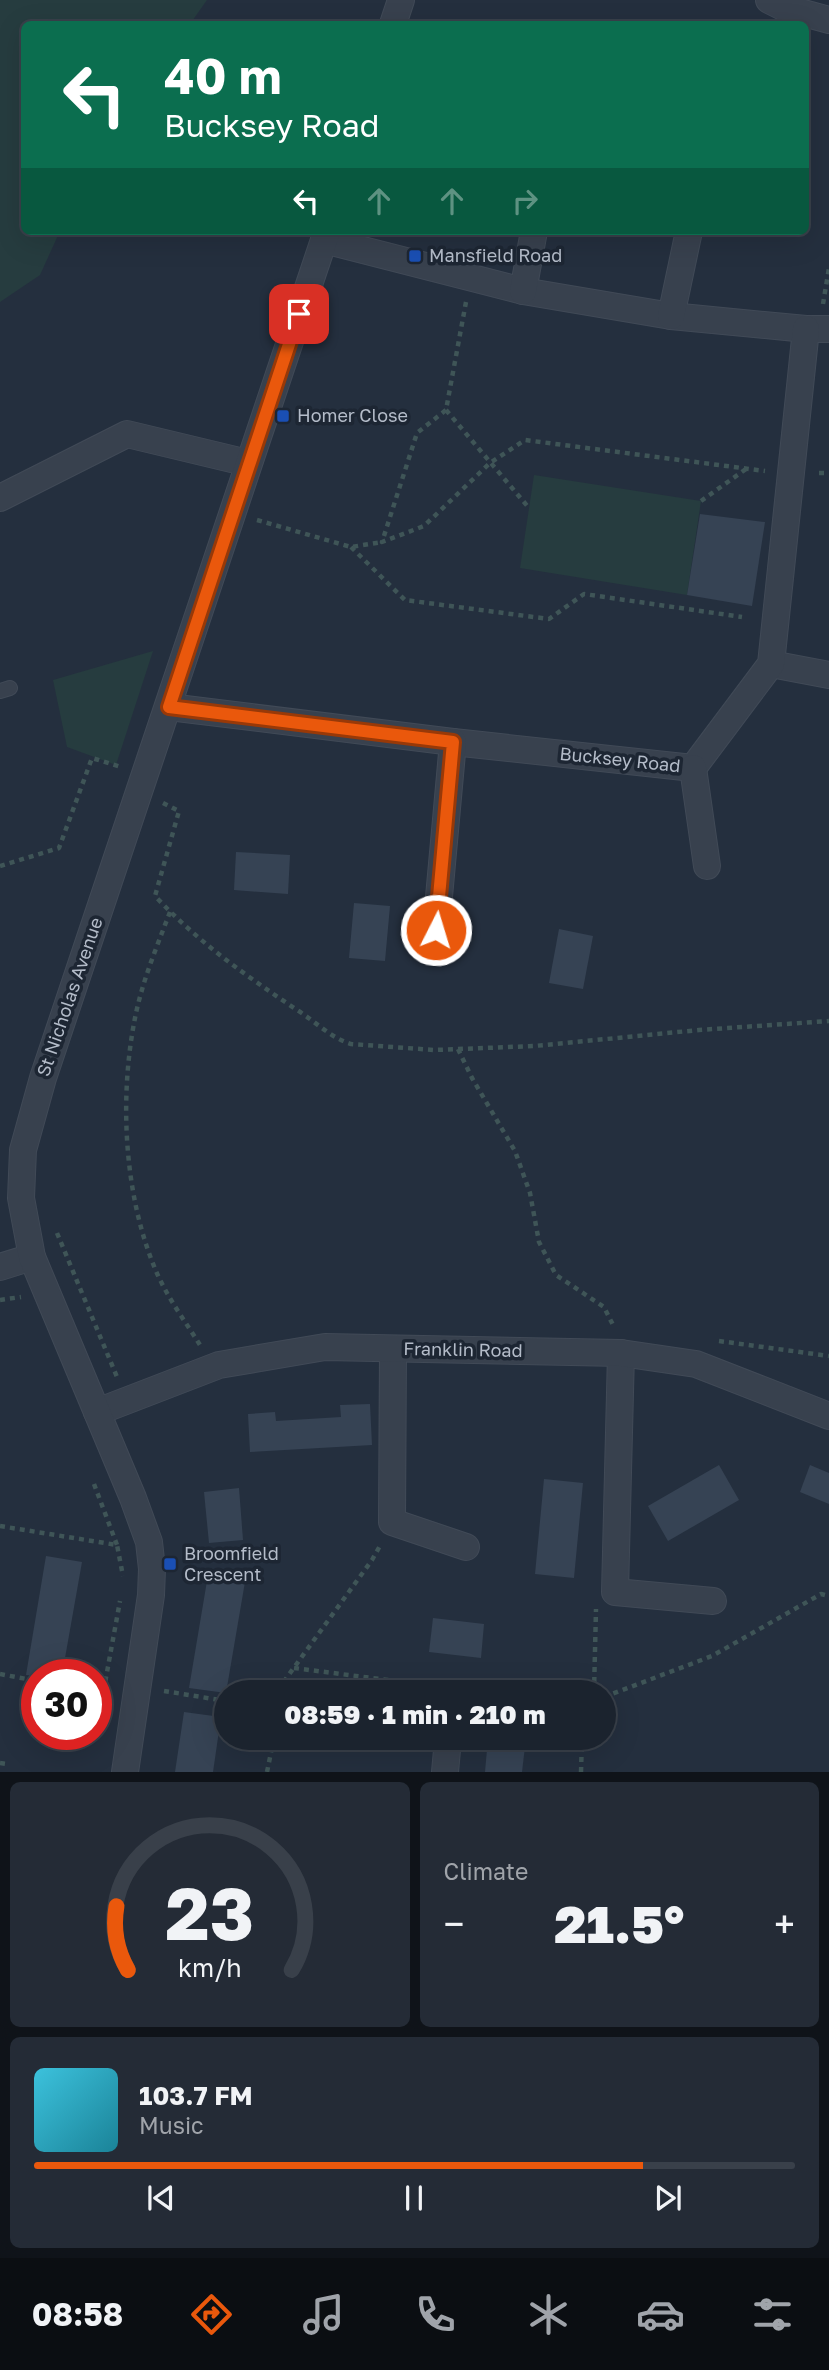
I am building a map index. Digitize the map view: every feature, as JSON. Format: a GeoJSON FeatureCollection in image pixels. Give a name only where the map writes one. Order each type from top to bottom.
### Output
{"type":"FeatureCollection","features":[{"type":"Feature","properties":{"kind":"street"},"geometry":{"type":"LineString","coordinates":[[394,21],[401,0]]}},
{"type":"Feature","properties":{"kind":"street"},"geometry":{"type":"LineString","coordinates":[[769,0],[785,8],[829,20]]}},
{"type":"Feature","properties":{"kind":"street"},"geometry":{"type":"LineString","coordinates":[[326,235],[523,291],[671,316],[817,329],[791,474],[771,664],[829,675]]}},
{"type":"Feature","properties":{"kind":"street","name":"St Nicholas Avenue"},"geometry":{"type":"LineString","coordinates":[[125,1772],[151,1595],[149,1542],[134,1498],[32,1257],[21,1198],[23,1150],[43,1078],[156,782],[169,707],[326,235]]}},
{"type":"Feature","properties":{"kind":"street"},"geometry":{"type":"LineString","coordinates":[[523,291],[533,235]]}},
{"type":"Feature","properties":{"kind":"street"},"geometry":{"type":"LineString","coordinates":[[671,316],[687,235]]}},
{"type":"Feature","properties":{"kind":"street"},"geometry":{"type":"LineString","coordinates":[[0,498],[127,434],[248,463]]}},
{"type":"Feature","properties":{"kind":"street","name":"Bucksey Road"},"geometry":{"type":"LineString","coordinates":[[169,707],[693,768],[771,664]]}},
{"type":"Feature","properties":{"kind":"street"},"geometry":{"type":"LineString","coordinates":[[436,930],[453,742]]}},
{"type":"Feature","properties":{"kind":"street"},"geometry":{"type":"LineString","coordinates":[[693,768],[707,866]]}},
{"type":"Feature","properties":{"kind":"street"},"geometry":{"type":"LineString","coordinates":[[0,1267],[32,1257]]}},
{"type":"Feature","properties":{"kind":"street","name":"Franklin Road"},"geometry":{"type":"LineString","coordinates":[[97,1412],[219,1365],[325,1347],[621,1353],[696,1364],[829,1416]]}},
{"type":"Feature","properties":{"kind":"street"},"geometry":{"type":"LineString","coordinates":[[393,1349],[392,1522],[466,1547]]}},
{"type":"Feature","properties":{"kind":"street"},"geometry":{"type":"LineString","coordinates":[[621,1353],[615,1592],[713,1601]]}},
{"type":"Feature","properties":{"kind":"path"},"geometry":{"type":"LineString","coordinates":[[382,542],[417,433],[446,410],[471,277]]}},
{"type":"Feature","properties":{"kind":"path"},"geometry":{"type":"LineString","coordinates":[[446,410],[529,508]]}},
{"type":"Feature","properties":{"kind":"path"},"geometry":{"type":"LineString","coordinates":[[232,513],[351,547],[382,542],[424,526],[490,463],[525,440],[791,474],[829,473]]}},
{"type":"Feature","properties":{"kind":"path"},"geometry":{"type":"LineString","coordinates":[[701,501],[748,468]]}},
{"type":"Feature","properties":{"kind":"path"},"geometry":{"type":"LineString","coordinates":[[351,547],[405,600],[549,620],[584,594],[742,617]]}},
{"type":"Feature","properties":{"kind":"path"},"geometry":{"type":"LineString","coordinates":[[0,866],[59,848],[92,758],[156,782],[162,803],[158,815]]}},
{"type":"Feature","properties":{"kind":"path"},"geometry":{"type":"LineString","coordinates":[[162,803],[179,811],[155,896],[181,924],[249,979],[338,1040],[352,1044],[434,1050],[534,1046],[829,1021]]}},
{"type":"Feature","properties":{"kind":"path"},"geometry":{"type":"LineString","coordinates":[[170,912],[155,950],[135,1017],[126,1082],[129,1161],[138,1215],[156,1272],[202,1349]]}},
{"type":"Feature","properties":{"kind":"path"},"geometry":{"type":"LineString","coordinates":[[458,1049],[515,1151],[530,1193],[539,1242],[556,1275],[604,1307],[614,1328]]}},
{"type":"Feature","properties":{"kind":"path"},"geometry":{"type":"LineString","coordinates":[[53,1223],[117,1378]]}},
{"type":"Feature","properties":{"kind":"path"},"geometry":{"type":"LineString","coordinates":[[285,1680],[372,1560],[392,1522]]}},
{"type":"Feature","properties":{"kind":"path"},"geometry":{"type":"LineString","coordinates":[[0,1526],[117,1545],[124,1580]]}},
{"type":"Feature","properties":{"kind":"path"},"geometry":{"type":"LineString","coordinates":[[109,1659],[121,1593]]}},
{"type":"Feature","properties":{"kind":"path"},"geometry":{"type":"LineString","coordinates":[[616,1692],[712,1656],[821,1594],[829,1596]]}},
{"type":"Feature","properties":{"kind":"path"},"geometry":{"type":"LineString","coordinates":[[293,1668],[383,1680]]}},
{"type":"Feature","properties":{"kind":"path"},"geometry":{"type":"LineString","coordinates":[[0,1674],[21,1678]]}},
{"type":"Feature","properties":{"kind":"path"},"geometry":{"type":"LineString","coordinates":[[162,1704],[166,1678]]}},
{"type":"Feature","properties":{"kind":"path"},"geometry":{"type":"LineString","coordinates":[[164,1691],[214,1699]]}},
{"type":"Feature","properties":{"kind":"path"},"geometry":{"type":"LineString","coordinates":[[267,1772],[272,1750]]}},
{"type":"Feature","properties":{"kind":"path"},"geometry":{"type":"LineString","coordinates":[[581,1772],[582,1750]]}},
{"type":"Feature","properties":{"kind":"path"},"geometry":{"type":"LineString","coordinates":[[0,1763],[7,1764]]}},
{"type":"Feature","properties":{"kind":"green space"},"geometry":{"type":"Polygon","coordinates":[[[0,0],[207,0],[192,21],[21,21],[21,235],[58,235],[40,275],[0,302],[0,0]]]}},
{"type":"Feature","properties":{"kind":"green space"},"geometry":{"type":"Polygon","coordinates":[[[534,475],[701,501],[687,595],[520,568],[534,475]]]}},
{"type":"Feature","properties":{"kind":"green space"},"geometry":{"type":"Polygon","coordinates":[[[153,651],[116,765],[67,747],[53,680],[153,651]]]}},
{"type":"Feature","properties":{"kind":"building"},"geometry":{"type":"Polygon","coordinates":[[[700,514],[765,522],[752,606],[687,595],[700,514]]]}},
{"type":"Feature","properties":{"kind":"building"},"geometry":{"type":"Polygon","coordinates":[[[236,852],[290,855],[288,894],[234,890],[236,852]]]}},
{"type":"Feature","properties":{"kind":"building"},"geometry":{"type":"Polygon","coordinates":[[[354,903],[390,906],[385,961],[349,958],[354,903]]]}},
{"type":"Feature","properties":{"kind":"building"},"geometry":{"type":"Polygon","coordinates":[[[559,929],[593,936],[583,989],[549,983],[559,929]]]}},
{"type":"Feature","properties":{"kind":"building"},"geometry":{"type":"Polygon","coordinates":[[[370,1404],[372,1445],[250,1452],[248,1414],[275,1412],[276,1421],[341,1417],[340,1405],[370,1404]]]}},
{"type":"Feature","properties":{"kind":"building"},"geometry":{"type":"Polygon","coordinates":[[[719,1465],[739,1500],[668,1541],[648,1506],[719,1465]]]}},
{"type":"Feature","properties":{"kind":"building"},"geometry":{"type":"Polygon","coordinates":[[[810,1465],[829,1473],[829,1504],[800,1492],[810,1465]]]}},
{"type":"Feature","properties":{"kind":"building"},"geometry":{"type":"Polygon","coordinates":[[[544,1479],[583,1483],[574,1578],[535,1574],[544,1479]]]}},
{"type":"Feature","properties":{"kind":"building"},"geometry":{"type":"Polygon","coordinates":[[[239,1488],[243,1540],[209,1543],[204,1492],[239,1488]]]}},
{"type":"Feature","properties":{"kind":"building"},"geometry":{"type":"Polygon","coordinates":[[[46,1556],[82,1562],[65,1659],[29,1659],[46,1556]]]}},
{"type":"Feature","properties":{"kind":"building"},"geometry":{"type":"Polygon","coordinates":[[[209,1569],[246,1576],[228,1680],[214,1680],[214,1691],[189,1688],[209,1569]]]}},
{"type":"Feature","properties":{"kind":"building"},"geometry":{"type":"Polygon","coordinates":[[[433,1618],[484,1624],[481,1658],[429,1652],[433,1618]]]}},
{"type":"Feature","properties":{"kind":"building"},"geometry":{"type":"Polygon","coordinates":[[[184,1712],[214,1716],[214,1750],[216,1750],[213,1772],[175,1772],[184,1712]]]}},
{"type":"Feature","properties":{"kind":"building"},"geometry":{"type":"Polygon","coordinates":[[[487,1750],[525,1750],[522,1772],[485,1772],[487,1750]]]}},
{"type":"Feature","properties":{"kind":"place","name":"Mansfield Road"},"geometry":{"type":"Point","coordinates":[415,256]}},
{"type":"Feature","properties":{"kind":"place","name":"Homer Close"},"geometry":{"type":"Point","coordinates":[283,416]}},
{"type":"Feature","properties":{"kind":"place","name":"Broomfield Crescent"},"geometry":{"type":"Point","coordinates":[170,1564]}},
{"type":"Feature","properties":{"kind":"route"},"geometry":{"type":"LineString","coordinates":[[299,314],[169,707],[453,742],[436,930]]}}]}
